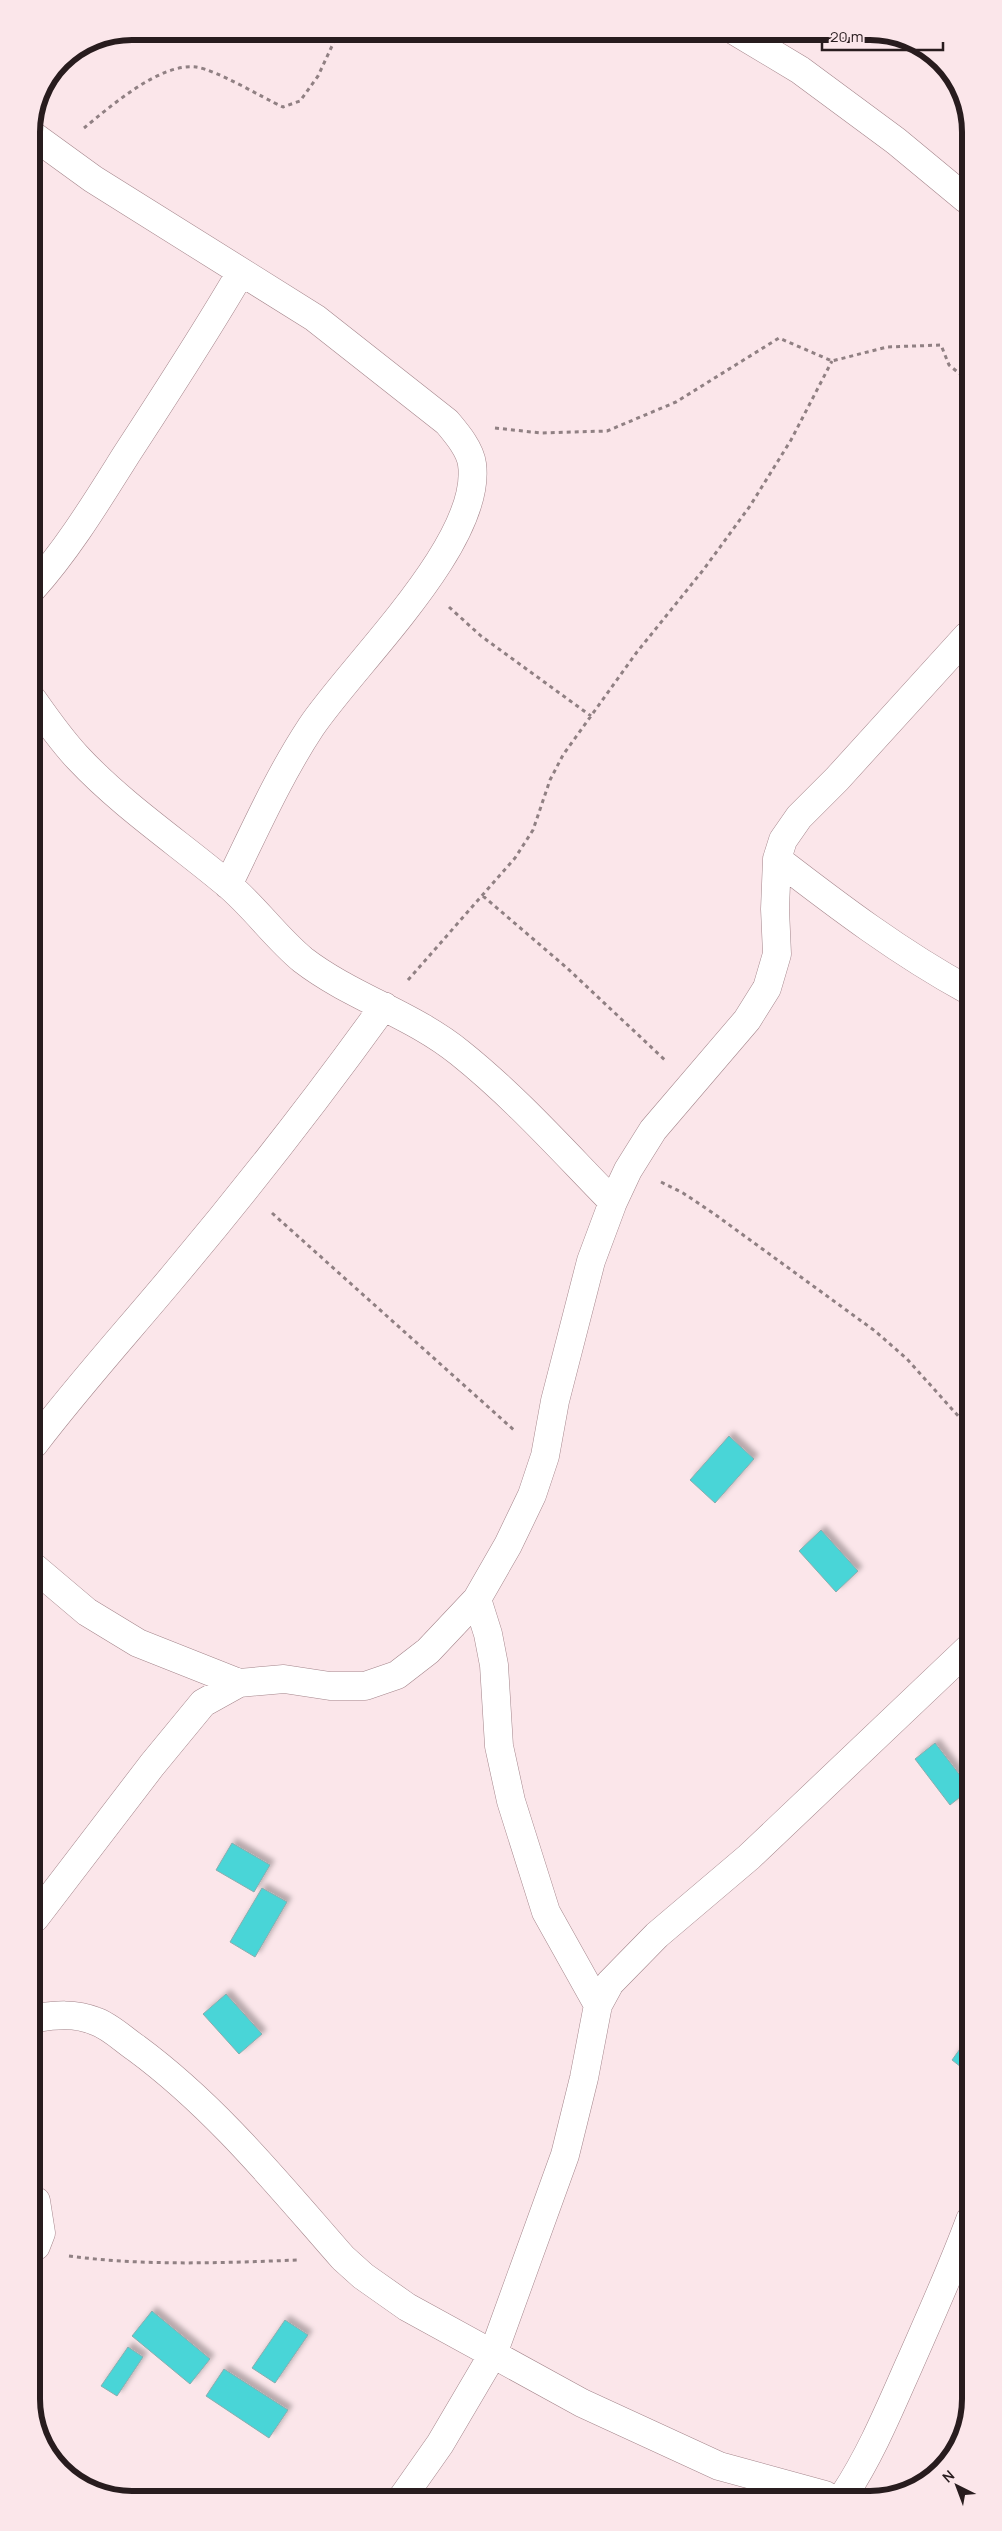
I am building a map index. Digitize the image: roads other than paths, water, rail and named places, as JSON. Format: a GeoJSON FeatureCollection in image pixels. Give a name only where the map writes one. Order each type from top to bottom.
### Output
{"type":"FeatureCollection","features":[{"type":"Feature","properties":{"kind":"street"},"geometry":{"type":"LineString","coordinates":[[749,40],[800,70],[896,141],[962,196]]}},
{"type":"Feature","properties":{"kind":"street"},"geometry":{"type":"LineString","coordinates":[[40,140],[55,152],[315,318],[447,422],[462,441],[472,463],[471,493],[455,536],[425,584],[366,655],[311,727],[270,797],[228,885]]}},
{"type":"Feature","properties":{"kind":"street"},"geometry":{"type":"LineString","coordinates":[[40,580],[51,568],[101,494],[200,343],[241,272]]}},
{"type":"Feature","properties":{"kind":"street"},"geometry":{"type":"LineString","coordinates":[[40,1912],[203,1703],[239,1683],[284,1679],[330,1686],[365,1686],[397,1675],[428,1651],[477,1599],[532,1495],[545,1456],[554,1401],[591,1261],[613,1202],[628,1170],[653,1130],[690,1084],[747,1020],[767,988],[777,954],[777,859],[783,840],[799,817],[837,779],[962,642]]}},
{"type":"Feature","properties":{"kind":"street"},"geometry":{"type":"LineString","coordinates":[[40,710],[49,724],[85,765],[228,885],[303,960],[340,984],[424,1027],[459,1052],[532,1120],[613,1202]]}},
{"type":"Feature","properties":{"kind":"street"},"geometry":{"type":"LineString","coordinates":[[777,859],[838,907],[896,947],[962,986]]}},
{"type":"Feature","properties":{"kind":"street"},"geometry":{"type":"LineString","coordinates":[[40,1436],[102,1359],[245,1190],[324,1089],[384,1006]]}},
{"type":"Feature","properties":{"kind":"street"},"geometry":{"type":"LineString","coordinates":[[40,1572],[88,1612],[138,1643],[239,1683]]}},
{"type":"Feature","properties":{"kind":"street"},"geometry":{"type":"LineString","coordinates":[[477,1599],[488,1634],[494,1665],[499,1746],[511,1801],[522,1838],[546,1912],[598,2005]]}},
{"type":"Feature","properties":{"kind":"street"},"geometry":{"type":"LineString","coordinates":[[407,2491],[440,2444],[493,2354],[565,2155],[584,2078],[598,2005],[610,1983],[657,1935],[749,1857],[962,1655]]}},
{"type":"Feature","properties":{"kind":"street"},"geometry":{"type":"LineString","coordinates":[[40,2018],[74,2015],[97,2021],[191,2091],[229,2129],[343,2258],[363,2276],[406,2308],[582,2404],[719,2466],[810,2491]]}},
{"type":"Feature","properties":{"kind":"street"},"geometry":{"type":"LineString","coordinates":[[847,2491],[858,2474],[887,2416],[943,2291],[962,2241]]}}]}
